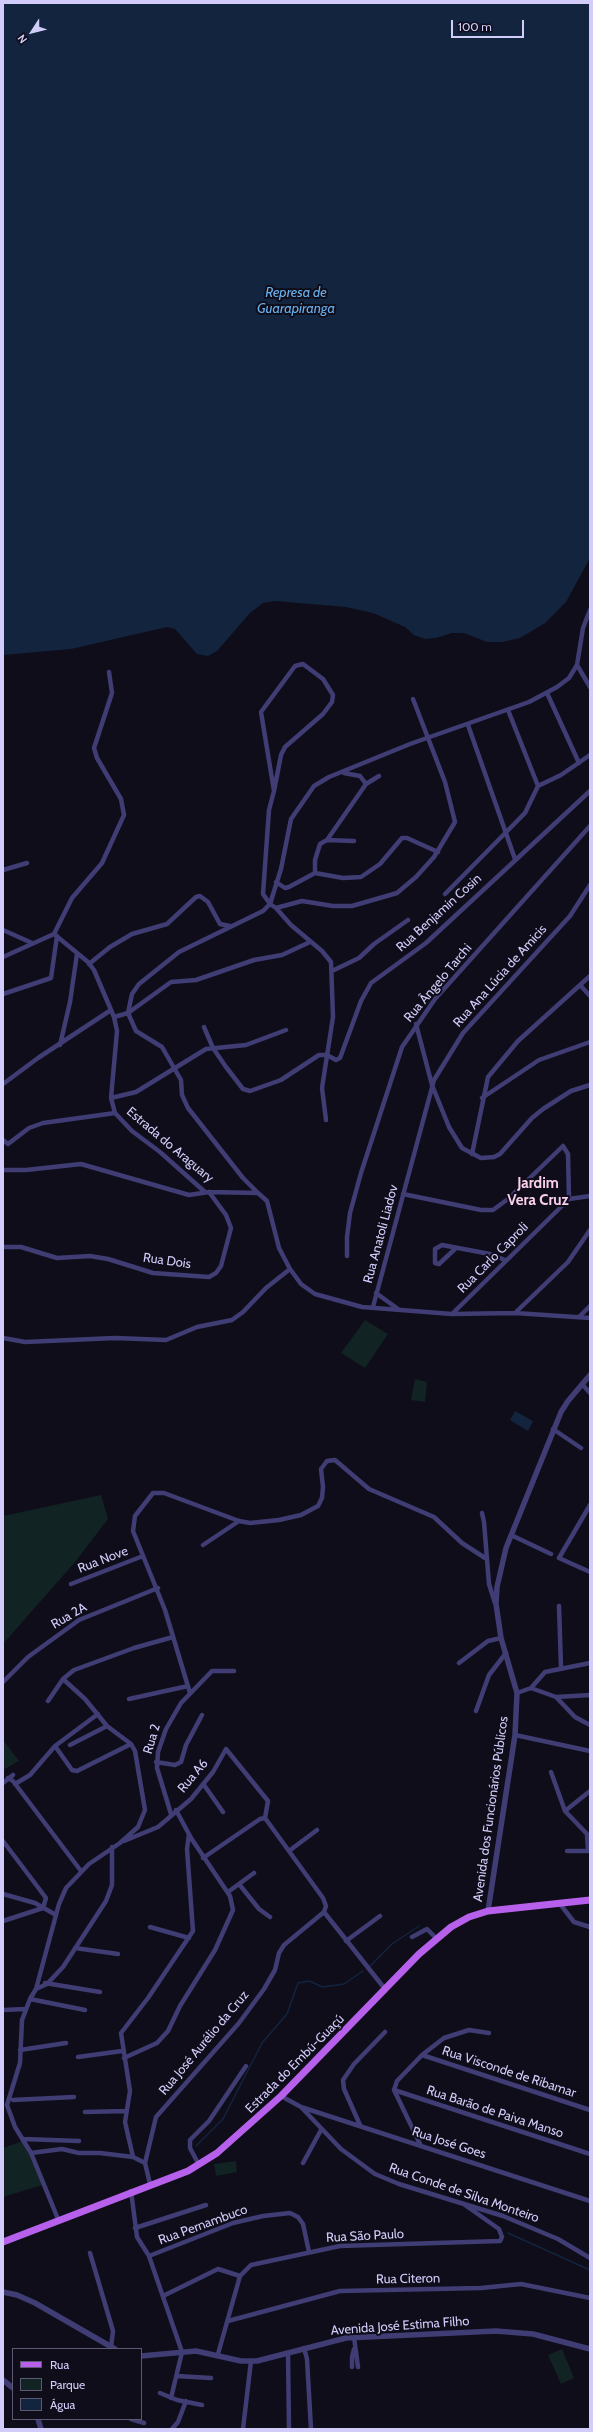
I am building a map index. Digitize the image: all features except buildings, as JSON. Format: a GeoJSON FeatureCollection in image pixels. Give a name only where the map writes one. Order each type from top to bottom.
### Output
{"type":"FeatureCollection","features":[{"type":"Feature","properties":{"kind":"main road","name":"Estrada do Embú-Guaçú"},"geometry":{"type":"LineString","coordinates":[[3,2242],[199,2165],[241,2134],[281,2096],[436,1938],[469,1917],[488,1911],[590,1900]]}},
{"type":"Feature","properties":{"kind":"street"},"geometry":{"type":"LineString","coordinates":[[590,610],[583,628],[577,665],[569,678],[547,693],[508,710],[426,739],[341,772],[314,786],[295,812],[288,826],[285,853],[270,904],[260,914],[194,944],[164,961],[135,989],[128,1013],[138,1033],[162,1047],[181,1080],[182,1095],[188,1108],[242,1178],[267,1201],[279,1248],[290,1269],[301,1284],[315,1294],[353,1305],[452,1314],[515,1313],[590,1318]]}},
{"type":"Feature","properties":{"kind":"street"},"geometry":{"type":"LineString","coordinates":[[274,791],[261,712],[295,666],[303,664],[323,679],[333,695],[332,702],[317,720],[285,747],[281,754],[274,791],[269,810],[267,859],[262,890],[270,904],[276,908],[291,925],[322,951],[331,962],[333,1017],[322,1088],[326,1120]]}},
{"type":"Feature","properties":{"kind":"street"},"geometry":{"type":"LineString","coordinates":[[577,665],[590,687]]}},
{"type":"Feature","properties":{"kind":"street"},"geometry":{"type":"LineString","coordinates":[[3,994],[51,978],[56,935],[72,898],[102,863],[124,815],[121,799],[97,758],[94,748],[112,693],[109,672]]}},
{"type":"Feature","properties":{"kind":"street"},"geometry":{"type":"LineString","coordinates":[[547,693],[579,763]]}},
{"type":"Feature","properties":{"kind":"street"},"geometry":{"type":"LineString","coordinates":[[276,908],[302,901],[333,906],[352,906],[389,897],[416,877],[438,852],[455,822],[445,782],[426,739],[413,699]]}},
{"type":"Feature","properties":{"kind":"street"},"geometry":{"type":"LineString","coordinates":[[508,710],[538,786]]}},
{"type":"Feature","properties":{"kind":"street"},"geometry":{"type":"LineString","coordinates":[[468,725],[516,859]]}},
{"type":"Feature","properties":{"kind":"street"},"geometry":{"type":"LineString","coordinates":[[446,894],[525,812],[538,786],[561,775],[590,755]]}},
{"type":"Feature","properties":{"kind":"street"},"geometry":{"type":"LineString","coordinates":[[341,772],[360,776],[366,784]]}},
{"type":"Feature","properties":{"kind":"street"},"geometry":{"type":"LineString","coordinates":[[314,873],[317,849],[327,840],[366,784],[379,776]]}},
{"type":"Feature","properties":{"kind":"street","name":"Rua Benjamin Cosin"},"geometry":{"type":"LineString","coordinates":[[327,1055],[336,1060],[340,1058],[358,1007],[371,983],[426,943],[590,791]]}},
{"type":"Feature","properties":{"kind":"street","name":"Rua Ângelo Tarchi"},"geometry":{"type":"LineString","coordinates":[[347,1256],[350,1212],[361,1173],[402,1047],[416,1024],[436,998],[590,826]]}},
{"type":"Feature","properties":{"kind":"street"},"geometry":{"type":"LineString","coordinates":[[276,882],[285,888],[314,873],[343,878],[361,877],[380,864],[402,838],[407,838],[438,852]]}},
{"type":"Feature","properties":{"kind":"street"},"geometry":{"type":"LineString","coordinates":[[327,840],[354,841]]}},
{"type":"Feature","properties":{"kind":"street"},"geometry":{"type":"LineString","coordinates":[[3,870],[27,863]]}},
{"type":"Feature","properties":{"kind":"street","name":"Rua Ana Lúcia de Amicis"},"geometry":{"type":"LineString","coordinates":[[432,1085],[463,1033],[570,916],[590,885]]}},
{"type":"Feature","properties":{"kind":"street"},"geometry":{"type":"LineString","coordinates":[[89,964],[110,947],[132,934],[167,924],[196,897],[200,896],[208,902],[220,924],[233,927]]}},
{"type":"Feature","properties":{"kind":"street"},"geometry":{"type":"LineString","coordinates":[[332,971],[359,958],[374,944],[408,920]]}},
{"type":"Feature","properties":{"kind":"street"},"geometry":{"type":"LineString","coordinates":[[3,930],[32,943]]}},
{"type":"Feature","properties":{"kind":"street"},"geometry":{"type":"LineString","coordinates":[[3,957],[32,943],[56,935]]}},
{"type":"Feature","properties":{"kind":"street","name":"Estrada do Araguary"},"geometry":{"type":"LineString","coordinates":[[56,935],[89,964],[102,985],[114,1018],[116,1031],[111,1098],[115,1113],[132,1131],[160,1152],[207,1192],[258,1194]]}},
{"type":"Feature","properties":{"kind":"street"},"geometry":{"type":"LineString","coordinates":[[114,1018],[128,1013],[171,982],[196,980],[254,960],[282,955],[310,942]]}},
{"type":"Feature","properties":{"kind":"street"},"geometry":{"type":"LineString","coordinates":[[60,1045],[70,1002],[77,954]]}},
{"type":"Feature","properties":{"kind":"street"},"geometry":{"type":"LineString","coordinates":[[472,1154],[482,1098],[488,1077],[501,1060],[590,976]]}},
{"type":"Feature","properties":{"kind":"street"},"geometry":{"type":"LineString","coordinates":[[580,985],[590,996]]}},
{"type":"Feature","properties":{"kind":"street"},"geometry":{"type":"LineString","coordinates":[[3,1084],[111,1010]]}},
{"type":"Feature","properties":{"kind":"street"},"geometry":{"type":"LineString","coordinates":[[416,1024],[432,1085],[456,1140],[472,1154],[488,1159],[500,1154],[532,1118],[543,1109],[571,1091],[590,1085]]}},
{"type":"Feature","properties":{"kind":"street"},"geometry":{"type":"LineString","coordinates":[[204,1027],[213,1048],[243,1089],[250,1091],[281,1080],[319,1055],[327,1055]]}},
{"type":"Feature","properties":{"kind":"street"},"geometry":{"type":"LineString","coordinates":[[111,1098],[136,1092],[175,1070],[206,1049],[246,1045],[286,1030]]}},
{"type":"Feature","properties":{"kind":"street"},"geometry":{"type":"LineString","coordinates":[[482,1098],[539,1060],[590,1042]]}},
{"type":"Feature","properties":{"kind":"street","name":"Rua Anatoli Liadov"},"geometry":{"type":"LineString","coordinates":[[398,1309],[376,1293],[432,1085]]}},
{"type":"Feature","properties":{"kind":"street"},"geometry":{"type":"LineString","coordinates":[[3,1140],[8,1144],[29,1128],[43,1123],[115,1113]]}},
{"type":"Feature","properties":{"kind":"street"},"geometry":{"type":"LineString","coordinates":[[403,1194],[481,1210],[493,1210],[508,1199],[564,1146],[568,1154],[570,1199],[590,1196]]}},
{"type":"Feature","properties":{"kind":"street"},"geometry":{"type":"LineString","coordinates":[[3,1170],[26,1170],[81,1164],[189,1195],[207,1192]]}},
{"type":"Feature","properties":{"kind":"street","name":"Rua Dois"},"geometry":{"type":"LineString","coordinates":[[3,1247],[20,1247],[57,1258],[103,1258],[153,1273],[209,1277],[216,1273],[221,1266],[230,1230],[228,1218],[207,1192]]}},
{"type":"Feature","properties":{"kind":"street","name":"Rua Carlo Caproli"},"geometry":{"type":"LineString","coordinates":[[452,1314],[505,1260],[570,1199]]}},
{"type":"Feature","properties":{"kind":"street"},"geometry":{"type":"LineString","coordinates":[[515,1313],[568,1262],[590,1230]]}},
{"type":"Feature","properties":{"kind":"street"},"geometry":{"type":"LineString","coordinates":[[456,1248],[439,1264],[435,1263],[434,1254],[438,1246],[442,1245],[490,1254],[505,1260]]}},
{"type":"Feature","properties":{"kind":"street"},"geometry":{"type":"LineString","coordinates":[[3,1338],[25,1342],[115,1338],[166,1340],[197,1327],[232,1320],[243,1312],[266,1288],[290,1269]]}},
{"type":"Feature","properties":{"kind":"street"},"geometry":{"type":"LineString","coordinates":[[373,1307],[376,1293]]}},
{"type":"Feature","properties":{"kind":"street"},"geometry":{"type":"LineString","coordinates":[[579,1317],[590,1306]]}},
{"type":"Feature","properties":{"kind":"street","name":"Avenida dos Funcionários Públicos"},"geometry":{"type":"LineString","coordinates":[[488,1911],[515,1735],[517,1693],[501,1638],[496,1604],[502,1561],[511,1535],[563,1407],[590,1375]]}},
{"type":"Feature","properties":{"kind":"street"},"geometry":{"type":"LineString","coordinates":[[582,1384],[590,1393]]}},
{"type":"Feature","properties":{"kind":"street"},"geometry":{"type":"LineString","coordinates":[[553,1429],[581,1448]]}},
{"type":"Feature","properties":{"kind":"street"},"geometry":{"type":"LineString","coordinates":[[190,1693],[158,1588],[143,1556],[134,1531],[133,1521],[148,1497],[158,1492],[239,1521],[250,1523],[279,1520],[310,1512],[318,1506],[322,1498],[322,1469],[324,1464],[331,1460],[336,1460],[369,1489],[434,1517],[462,1544],[485,1558]]}},
{"type":"Feature","properties":{"kind":"street"},"geometry":{"type":"LineString","coordinates":[[590,1505],[559,1558],[590,1572]]}},
{"type":"Feature","properties":{"kind":"street"},"geometry":{"type":"LineString","coordinates":[[482,1512],[486,1542],[485,1558],[489,1584],[496,1604]]}},
{"type":"Feature","properties":{"kind":"street"},"geometry":{"type":"LineString","coordinates":[[203,1545],[239,1521]]}},
{"type":"Feature","properties":{"kind":"street"},"geometry":{"type":"LineString","coordinates":[[511,1535],[551,1554]]}},
{"type":"Feature","properties":{"kind":"street","name":"Rua Nove"},"geometry":{"type":"LineString","coordinates":[[70,1584],[143,1556]]}},
{"type":"Feature","properties":{"kind":"street","name":"Rua 2A"},"geometry":{"type":"LineString","coordinates":[[3,1682],[28,1657],[79,1620],[158,1588]]}},
{"type":"Feature","properties":{"kind":"street"},"geometry":{"type":"LineString","coordinates":[[559,1606],[561,1667]]}},
{"type":"Feature","properties":{"kind":"street"},"geometry":{"type":"LineString","coordinates":[[48,1701],[63,1679],[74,1670],[106,1657],[173,1637]]}},
{"type":"Feature","properties":{"kind":"street"},"geometry":{"type":"LineString","coordinates":[[460,1663],[488,1641],[501,1638]]}},
{"type":"Feature","properties":{"kind":"street"},"geometry":{"type":"LineString","coordinates":[[476,1712],[489,1675],[506,1653]]}},
{"type":"Feature","properties":{"kind":"street"},"geometry":{"type":"LineString","coordinates":[[517,1693],[531,1688],[545,1672],[561,1667],[590,1663]]}},
{"type":"Feature","properties":{"kind":"street","name":"Rua 2"},"geometry":{"type":"LineString","coordinates":[[171,1814],[158,1775],[156,1762],[166,1729],[175,1712],[190,1693],[212,1671],[234,1671]]}},
{"type":"Feature","properties":{"kind":"street"},"geometry":{"type":"LineString","coordinates":[[63,1679],[85,1699],[107,1726],[131,1744],[135,1751],[145,1810],[140,1824],[120,1843]]}},
{"type":"Feature","properties":{"kind":"street"},"geometry":{"type":"LineString","coordinates":[[129,1699],[188,1686]]}},
{"type":"Feature","properties":{"kind":"street"},"geometry":{"type":"LineString","coordinates":[[531,1688],[556,1697],[590,1695]]}},
{"type":"Feature","properties":{"kind":"street"},"geometry":{"type":"LineString","coordinates":[[556,1697],[575,1717],[590,1725]]}},
{"type":"Feature","properties":{"kind":"street"},"geometry":{"type":"LineString","coordinates":[[14,1783],[30,1775],[55,1746],[98,1714]]}},
{"type":"Feature","properties":{"kind":"street"},"geometry":{"type":"LineString","coordinates":[[156,1762],[175,1764],[182,1762],[186,1745],[202,1715]]}},
{"type":"Feature","properties":{"kind":"street"},"geometry":{"type":"LineString","coordinates":[[70,1745],[107,1726]]}},
{"type":"Feature","properties":{"kind":"street"},"geometry":{"type":"LineString","coordinates":[[515,1735],[590,1751]]}},
{"type":"Feature","properties":{"kind":"street"},"geometry":{"type":"LineString","coordinates":[[55,1746],[72,1770],[77,1771],[131,1744]]}},
{"type":"Feature","properties":{"kind":"street","name":"Rua A6"},"geometry":{"type":"LineString","coordinates":[[171,1814],[204,1785],[226,1749],[268,1801],[265,1818]]}},
{"type":"Feature","properties":{"kind":"street"},"geometry":{"type":"LineString","coordinates":[[551,1772],[565,1811],[585,1830],[587,1834],[589,1850],[567,1851]]}},
{"type":"Feature","properties":{"kind":"street"},"geometry":{"type":"LineString","coordinates":[[3,1783],[13,1775],[14,1783]]}},
{"type":"Feature","properties":{"kind":"street"},"geometry":{"type":"LineString","coordinates":[[8,1778],[14,1783],[81,1871]]}},
{"type":"Feature","properties":{"kind":"street"},"geometry":{"type":"LineString","coordinates":[[204,1785],[223,1812]]}},
{"type":"Feature","properties":{"kind":"street"},"geometry":{"type":"LineString","coordinates":[[565,1811],[590,1791]]}},
{"type":"Feature","properties":{"kind":"street"},"geometry":{"type":"LineString","coordinates":[[124,2058],[157,2043],[168,2031],[180,2006],[215,1950],[230,1919],[233,1904],[228,1892],[203,1858],[176,1810]]}},
{"type":"Feature","properties":{"kind":"street"},"geometry":{"type":"LineString","coordinates":[[58,2220],[31,2153],[11,2119],[10,2101],[18,2073],[22,2020],[25,2009],[39,1981],[56,1915],[66,1888],[81,1871],[112,1847],[158,1827],[171,1814]]}},
{"type":"Feature","properties":{"kind":"street"},"geometry":{"type":"LineString","coordinates":[[203,1858],[260,1819],[265,1818],[323,1898],[326,1906],[324,1912],[385,1989]]}},
{"type":"Feature","properties":{"kind":"street"},"geometry":{"type":"LineString","coordinates":[[289,1851],[317,1830]]}},
{"type":"Feature","properties":{"kind":"street"},"geometry":{"type":"LineString","coordinates":[[133,2157],[126,2126],[126,2111],[130,2091],[122,2051],[122,2032],[148,1998],[193,1931],[187,1849],[189,1834]]}},
{"type":"Feature","properties":{"kind":"street"},"geometry":{"type":"LineString","coordinates":[[3,1841],[46,1898],[43,1908]]}},
{"type":"Feature","properties":{"kind":"street"},"geometry":{"type":"LineString","coordinates":[[36,1989],[47,1984],[62,1967],[110,1893],[112,1885],[112,1847]]}},
{"type":"Feature","properties":{"kind":"street"},"geometry":{"type":"LineString","coordinates":[[228,1892],[254,1873]]}},
{"type":"Feature","properties":{"kind":"street"},"geometry":{"type":"LineString","coordinates":[[239,1884],[259,1909],[270,1917]]}},
{"type":"Feature","properties":{"kind":"street"},"geometry":{"type":"LineString","coordinates":[[3,1894],[43,1908],[56,1915]]}},
{"type":"Feature","properties":{"kind":"street"},"geometry":{"type":"LineString","coordinates":[[560,1904],[574,1922],[590,1927]]}},
{"type":"Feature","properties":{"kind":"street"},"geometry":{"type":"LineString","coordinates":[[3,1921],[43,1908]]}},
{"type":"Feature","properties":{"kind":"street","name":"Rua José Aurélio da Cruz"},"geometry":{"type":"LineString","coordinates":[[150,2184],[146,2163],[156,2117],[239,2023],[264,1989],[275,1970],[279,1953],[284,1945],[324,1912]]}},
{"type":"Feature","properties":{"kind":"street"},"geometry":{"type":"LineString","coordinates":[[346,1941],[380,1916]]}},
{"type":"Feature","properties":{"kind":"street"},"geometry":{"type":"LineString","coordinates":[[150,1927],[189,1938]]}},
{"type":"Feature","properties":{"kind":"street"},"geometry":{"type":"LineString","coordinates":[[412,1936],[427,1928],[436,1938]]}},
{"type":"Feature","properties":{"kind":"street"},"geometry":{"type":"LineString","coordinates":[[75,1948],[118,1954]]}},
{"type":"Feature","properties":{"kind":"street"},"geometry":{"type":"LineString","coordinates":[[39,1981],[47,1984],[100,1992]]}},
{"type":"Feature","properties":{"kind":"street"},"geometry":{"type":"LineString","coordinates":[[30,1999],[85,2010]]}},
{"type":"Feature","properties":{"kind":"street"},"geometry":{"type":"LineString","coordinates":[[3,2010],[25,2009]]}},
{"type":"Feature","properties":{"kind":"street"},"geometry":{"type":"LineString","coordinates":[[421,2146],[394,2090],[403,2074],[422,2055],[444,2038],[469,2030],[489,2033]]}},
{"type":"Feature","properties":{"kind":"street"},"geometry":{"type":"LineString","coordinates":[[360,2125],[344,2090],[344,2080],[354,2064],[385,2032]]}},
{"type":"Feature","properties":{"kind":"street"},"geometry":{"type":"LineString","coordinates":[[20,2050],[66,2043]]}},
{"type":"Feature","properties":{"kind":"street"},"geometry":{"type":"LineString","coordinates":[[78,2057],[122,2051]]}},
{"type":"Feature","properties":{"kind":"street","name":"Rua Visconde de Ribamar"},"geometry":{"type":"LineString","coordinates":[[422,2055],[590,2110]]}},
{"type":"Feature","properties":{"kind":"street"},"geometry":{"type":"LineString","coordinates":[[199,2165],[189,2143],[209,2121],[246,2066]]}},
{"type":"Feature","properties":{"kind":"street","name":"Rua Barão de Paiva Manso"},"geometry":{"type":"LineString","coordinates":[[394,2090],[590,2154]]}},
{"type":"Feature","properties":{"kind":"street","name":"Rua Conde de Silva Monteiro"},"geometry":{"type":"LineString","coordinates":[[281,2096],[301,2107],[321,2130],[358,2163],[375,2174],[399,2184],[503,2216],[558,2239],[590,2258]]}},
{"type":"Feature","properties":{"kind":"street"},"geometry":{"type":"LineString","coordinates":[[10,2101],[74,2097]]}},
{"type":"Feature","properties":{"kind":"street","name":"Rua José Goes"},"geometry":{"type":"LineString","coordinates":[[301,2107],[590,2201]]}},
{"type":"Feature","properties":{"kind":"street"},"geometry":{"type":"LineString","coordinates":[[85,2112],[126,2111]]}},
{"type":"Feature","properties":{"kind":"street"},"geometry":{"type":"LineString","coordinates":[[303,2163],[321,2130]]}},
{"type":"Feature","properties":{"kind":"street"},"geometry":{"type":"LineString","coordinates":[[23,2139],[79,2141]]}},
{"type":"Feature","properties":{"kind":"street"},"geometry":{"type":"LineString","coordinates":[[31,2153],[62,2149],[79,2153],[100,2153],[133,2157],[146,2163]]}},
{"type":"Feature","properties":{"kind":"street"},"geometry":{"type":"LineString","coordinates":[[131,2191],[134,2228],[149,2256],[182,2352],[171,2398]]}},
{"type":"Feature","properties":{"kind":"street"},"geometry":{"type":"LineString","coordinates":[[134,2228],[206,2205]]}},
{"type":"Feature","properties":{"kind":"street","name":"Rua São Paulo"},"geometry":{"type":"LineString","coordinates":[[240,2276],[251,2265],[340,2246],[500,2241],[502,2237],[499,2229],[465,2205]]}},
{"type":"Feature","properties":{"kind":"street","name":"Rua Pernambuco"},"geometry":{"type":"LineString","coordinates":[[149,2256],[233,2223],[255,2217],[290,2213],[298,2217],[303,2224],[309,2252]]}},
{"type":"Feature","properties":{"kind":"street"},"geometry":{"type":"LineString","coordinates":[[90,2253],[113,2331],[113,2348]]}},
{"type":"Feature","properties":{"kind":"street"},"geometry":{"type":"LineString","coordinates":[[163,2296],[218,2269],[240,2276],[218,2354]]}},
{"type":"Feature","properties":{"kind":"street","name":"Rua Citeron"},"geometry":{"type":"LineString","coordinates":[[228,2321],[340,2291],[481,2288],[521,2284],[590,2298]]}},
{"type":"Feature","properties":{"kind":"street"},"geometry":{"type":"LineString","coordinates":[[3,2292],[17,2295],[35,2302],[113,2348]]}},
{"type":"Feature","properties":{"kind":"street","name":"Avenida José Estima Filho"},"geometry":{"type":"LineString","coordinates":[[142,2356],[182,2352],[204,2352],[251,2361],[354,2337],[514,2331],[533,2334],[590,2349]]}},
{"type":"Feature","properties":{"kind":"street"},"geometry":{"type":"LineString","coordinates":[[354,2337],[355,2367]]}},
{"type":"Feature","properties":{"kind":"street"},"geometry":{"type":"LineString","coordinates":[[304,2348],[307,2359],[311,2429]]}},
{"type":"Feature","properties":{"kind":"street"},"geometry":{"type":"LineString","coordinates":[[288,2353],[289,2429]]}},
{"type":"Feature","properties":{"kind":"street"},"geometry":{"type":"LineString","coordinates":[[243,2429],[251,2361]]}},
{"type":"Feature","properties":{"kind":"street"},"geometry":{"type":"LineString","coordinates":[[177,2376],[211,2378]]}},
{"type":"Feature","properties":{"kind":"street"},"geometry":{"type":"LineString","coordinates":[[3,2380],[12,2387]]}},
{"type":"Feature","properties":{"kind":"street"},"geometry":{"type":"LineString","coordinates":[[160,2393],[171,2398],[202,2405]]}},
{"type":"Feature","properties":{"kind":"street"},"geometry":{"type":"LineString","coordinates":[[172,2429],[178,2422],[186,2402]]}},
{"type":"Feature","properties":{"kind":"street"},"geometry":{"type":"LineString","coordinates":[[134,2420],[144,2423]]}},
{"type":"Feature","properties":{"kind":"green space"},"geometry":{"type":"Polygon","coordinates":[[[365,1320],[388,1334],[365,1368],[341,1353],[365,1320]]]}},
{"type":"Feature","properties":{"kind":"green space"},"geometry":{"type":"Polygon","coordinates":[[[415,1379],[427,1382],[425,1402],[411,1400],[415,1379]]]}},
{"type":"Feature","properties":{"kind":"green space"},"geometry":{"type":"Polygon","coordinates":[[[101,1495],[108,1519],[75,1562],[3,1644],[3,1516],[101,1495]]]}},
{"type":"Feature","properties":{"kind":"green space"},"geometry":{"type":"Polygon","coordinates":[[[3,1740],[19,1761],[3,1770],[3,1740]]]}},
{"type":"Feature","properties":{"kind":"green space"},"geometry":{"type":"Polygon","coordinates":[[[23,2141],[31,2153],[42,2185],[3,2197],[3,2148],[23,2141]]]}},
{"type":"Feature","properties":{"kind":"green space"},"geometry":{"type":"Polygon","coordinates":[[[236,2161],[237,2172],[216,2176],[214,2164],[236,2161]]]}},
{"type":"Feature","properties":{"kind":"green space"},"geometry":{"type":"Polygon","coordinates":[[[562,2349],[574,2378],[561,2384],[548,2355],[562,2349]]]}},
{"type":"Feature","properties":{"kind":"water","name":"Represa de Guarapiranga"},"geometry":{"type":"Polygon","coordinates":[[[3,3],[590,3],[590,558],[566,602],[545,623],[520,638],[502,642],[487,642],[464,633],[452,633],[436,638],[425,639],[414,635],[405,627],[373,613],[346,607],[275,601],[263,603],[250,613],[217,651],[208,656],[197,654],[175,629],[167,627],[71,649],[3,655],[3,3]]]}},
{"type":"Feature","properties":{"kind":"water"},"geometry":{"type":"Polygon","coordinates":[[[515,1411],[533,1421],[528,1431],[510,1420],[515,1411]]]}},
{"type":"Feature","properties":{"kind":"waterway"},"geometry":{"type":"LineString","coordinates":[[370,1966],[392,1944],[419,1926]]}},
{"type":"Feature","properties":{"kind":"waterway"},"geometry":{"type":"LineString","coordinates":[[196,2146],[223,2119],[262,2043],[287,2014],[298,1983],[309,1981],[323,1987],[344,1984],[363,1971]]}},
{"type":"Feature","properties":{"kind":"waterway"},"geometry":{"type":"LineString","coordinates":[[508,2233],[590,2270]]}},
{"type":"Feature","properties":{"kind":"district","name":"Jardim Vera Cruz"},"geometry":{"type":"Point","coordinates":[538,1192]}}]}
